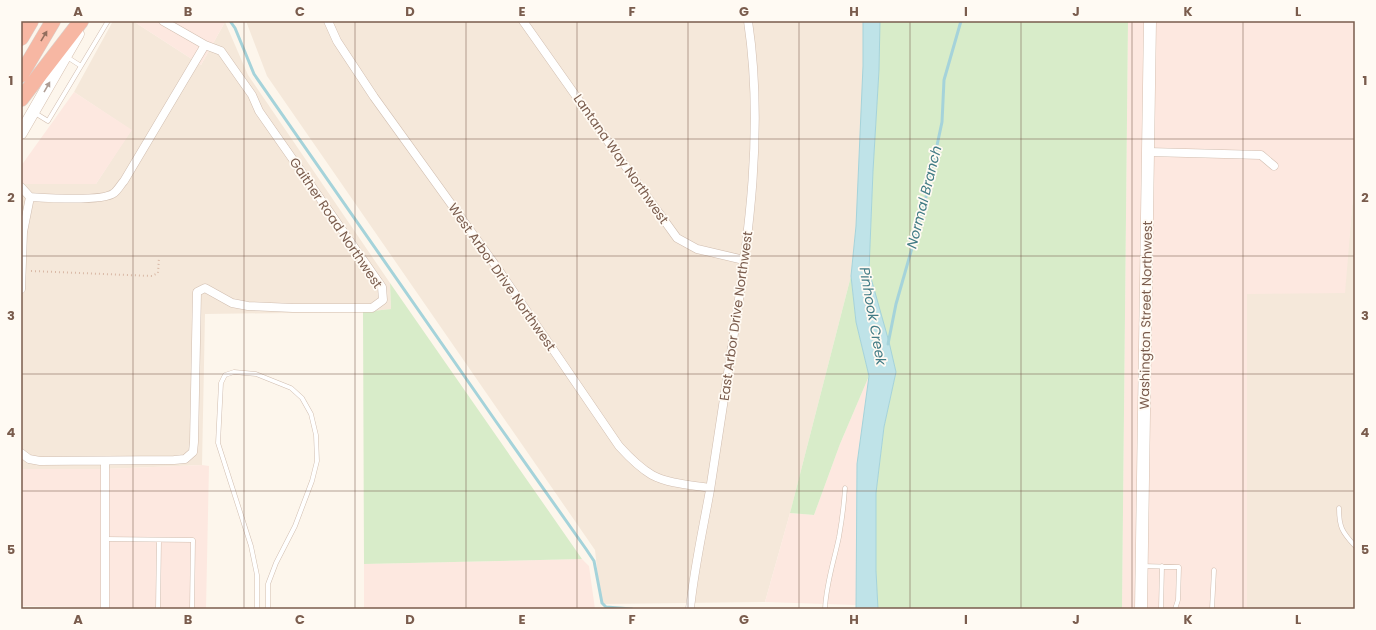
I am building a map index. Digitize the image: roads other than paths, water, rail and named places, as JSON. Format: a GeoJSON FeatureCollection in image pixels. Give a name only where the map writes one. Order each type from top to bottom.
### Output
{"type":"FeatureCollection","features":[{"type":"Feature","properties":{"kind":"highway"},"geometry":{"type":"LineString","coordinates":[[21,38],[31,21]]}},
{"type":"Feature","properties":{"kind":"highway"},"geometry":{"type":"LineString","coordinates":[[21,74],[53,21]]}},
{"type":"Feature","properties":{"kind":"highway"},"geometry":{"type":"LineString","coordinates":[[21,99],[80,21]]}},
{"type":"Feature","properties":{"kind":"main road"},"geometry":{"type":"LineString","coordinates":[[21,133],[86,21]]}},
{"type":"Feature","properties":{"kind":"main road","name":"Washington Street Northwest"},"geometry":{"type":"LineString","coordinates":[[1141,609],[1150,21]]}},
{"type":"Feature","properties":{"kind":"street","name":"Gaither Road Northwest"},"geometry":{"type":"LineString","coordinates":[[21,453],[29,459],[40,461],[105,461],[185,459],[193,452],[197,292],[205,288],[232,303],[248,306],[293,308],[372,308],[383,300],[382,287],[259,111],[252,95],[221,51],[205,46],[163,21]]}},
{"type":"Feature","properties":{"kind":"street","name":"West Arbor Drive Northwest"},"geometry":{"type":"LineString","coordinates":[[328,21],[337,41],[374,96],[498,269],[619,446],[629,457],[652,475],[670,482],[710,488]]}},
{"type":"Feature","properties":{"kind":"street","name":"Lantana Way Northwest"},"geometry":{"type":"LineString","coordinates":[[523,21],[677,238],[697,249],[744,260]]}},
{"type":"Feature","properties":{"kind":"street","name":"East Arbor Drive Northwest"},"geometry":{"type":"LineString","coordinates":[[690,607],[694,575],[710,488],[750,212],[755,141],[752,43],[748,21]]}},
{"type":"Feature","properties":{"kind":"street"},"geometry":{"type":"LineString","coordinates":[[21,187],[30,197],[104,198],[114,193],[124,181],[205,46]]}},
{"type":"Feature","properties":{"kind":"street"},"geometry":{"type":"LineString","coordinates":[[1149,152],[1261,155],[1274,166]]}},
{"type":"Feature","properties":{"kind":"street"},"geometry":{"type":"LineString","coordinates":[[21,288],[23,232],[30,197]]}},
{"type":"Feature","properties":{"kind":"street"},"geometry":{"type":"LineString","coordinates":[[105,461],[105,609]]}},
{"type":"Feature","properties":{"kind":"lane"},"geometry":{"type":"LineString","coordinates":[[33,112],[48,121],[108,21]]}},
{"type":"Feature","properties":{"kind":"lane"},"geometry":{"type":"LineString","coordinates":[[66,56],[81,66]]}},
{"type":"Feature","properties":{"kind":"lane"},"geometry":{"type":"LineString","coordinates":[[257,609],[258,575],[251,546],[218,443],[221,383],[225,375],[234,372],[256,374],[291,388],[302,398],[312,414],[316,435],[317,461],[312,481],[295,526],[276,563],[268,584],[268,609]]}},
{"type":"Feature","properties":{"kind":"lane"},"geometry":{"type":"LineString","coordinates":[[825,608],[827,584],[843,515],[845,488]]}},
{"type":"Feature","properties":{"kind":"lane"},"geometry":{"type":"LineString","coordinates":[[1339,508],[1339,521],[1342,530],[1355,546]]}},
{"type":"Feature","properties":{"kind":"lane"},"geometry":{"type":"LineString","coordinates":[[105,539],[193,540],[192,609]]}},
{"type":"Feature","properties":{"kind":"lane"},"geometry":{"type":"LineString","coordinates":[[158,609],[159,540]]}},
{"type":"Feature","properties":{"kind":"lane"},"geometry":{"type":"LineString","coordinates":[[1142,566],[1179,567],[1178,600],[1175,609]]}},
{"type":"Feature","properties":{"kind":"lane"},"geometry":{"type":"LineString","coordinates":[[1161,609],[1162,566]]}},
{"type":"Feature","properties":{"kind":"lane"},"geometry":{"type":"LineString","coordinates":[[1212,609],[1214,570]]}},
{"type":"Feature","properties":{"kind":"lane"},"geometry":{"type":"LineString","coordinates":[[1141,609],[1148,609]]}},
{"type":"Feature","properties":{"kind":"water","name":"Pinhook Creek"},"geometry":{"type":"Polygon","coordinates":[[[863,21],[880,21],[869,271],[896,372],[884,427],[876,493],[876,571],[878,609],[856,609],[857,464],[869,376],[856,322],[851,276],[856,226],[863,66],[863,21]]]}},
{"type":"Feature","properties":{"kind":"waterway"},"geometry":{"type":"LineString","coordinates":[[230,21],[235,28],[254,74],[594,561],[602,603],[606,607],[632,609]]}},
{"type":"Feature","properties":{"kind":"waterway","name":"Normal Branch"},"geometry":{"type":"LineString","coordinates":[[888,344],[896,304],[924,206],[942,122],[944,80],[961,21]]}}]}
